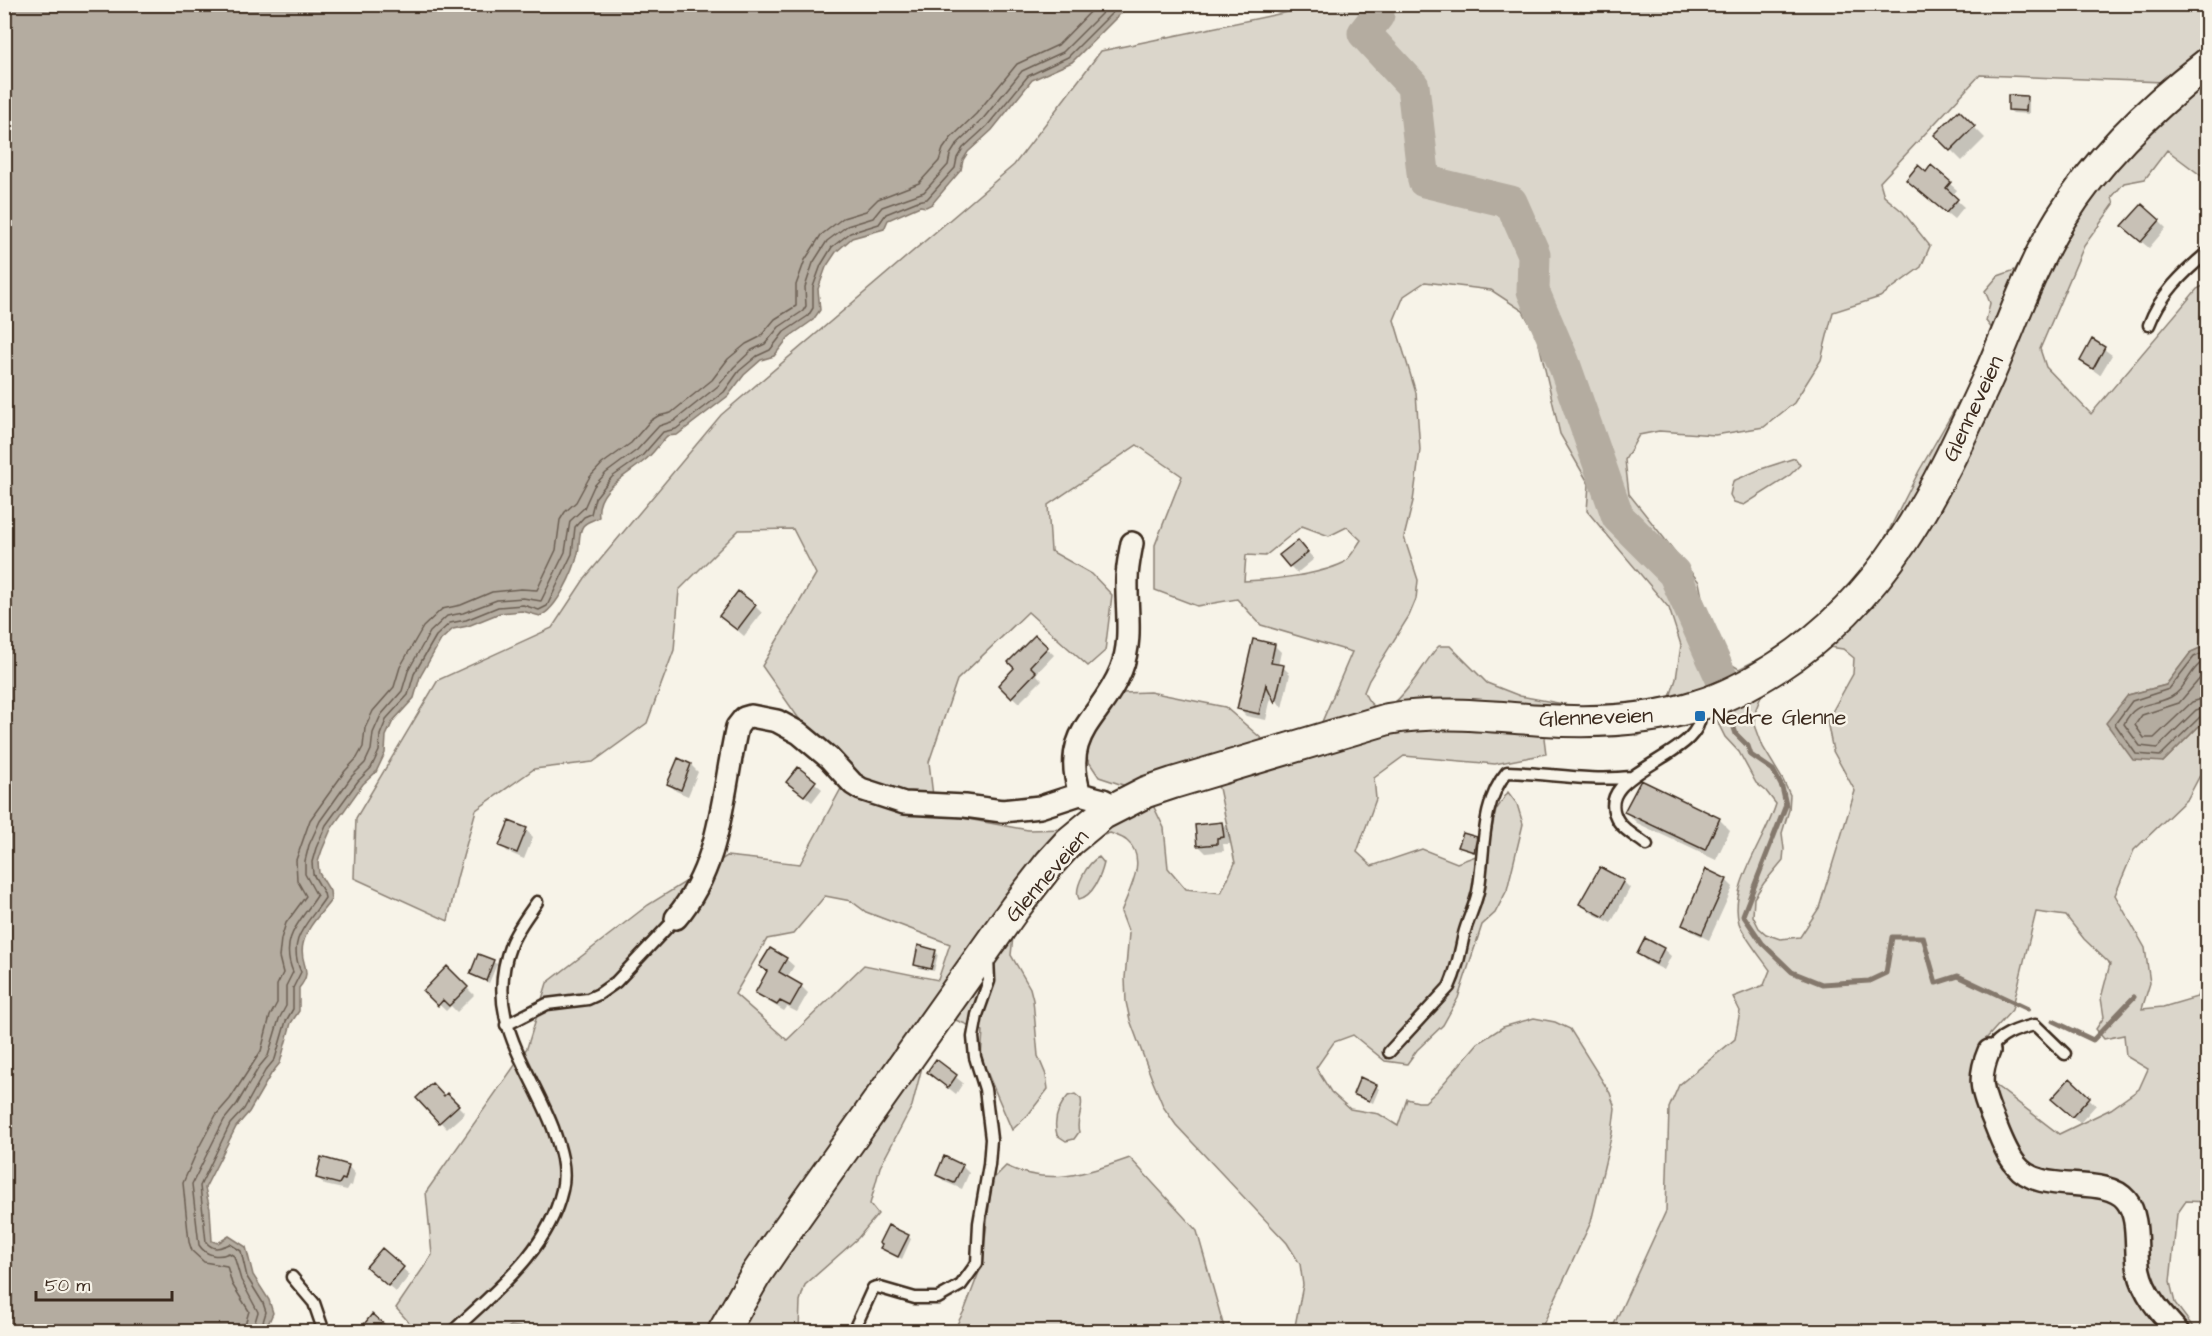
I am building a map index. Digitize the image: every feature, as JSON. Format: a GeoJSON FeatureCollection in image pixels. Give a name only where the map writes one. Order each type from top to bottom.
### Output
{"type":"FeatureCollection","features":[{"type":"Feature","properties":{"kind":"main road","name":"Glenneveien"},"geometry":{"type":"LineString","coordinates":[[723,1332],[749,1285],[776,1245],[1015,908],[1069,842],[1115,806],[1173,783],[1388,719],[1455,714],[1546,721],[1607,721],[1662,714],[1698,706],[1753,682],[1820,636],[1849,609],[1897,551],[1938,479],[1986,381],[2028,280],[2062,217],[2084,185],[2129,132],[2208,63]]}},
{"type":"Feature","properties":{"kind":"street"},"geometry":{"type":"LineString","coordinates":[[1080,794],[1074,774],[1074,752],[1087,724],[1120,672],[1126,656],[1129,631],[1126,578],[1132,543]]}},
{"type":"Feature","properties":{"kind":"street"},"geometry":{"type":"LineString","coordinates":[[676,918],[695,891],[714,845],[737,728],[744,718],[751,716],[771,718],[792,728],[829,758],[853,784],[896,801],[1002,811],[1040,807],[1080,794],[1115,806]]}},
{"type":"Feature","properties":{"kind":"street"},"geometry":{"type":"LineString","coordinates":[[1989,1051],[1982,1068],[1982,1092],[2002,1142],[2017,1166],[2031,1178],[2099,1187],[2125,1198],[2133,1210],[2139,1270],[2144,1287],[2158,1309],[2178,1332]]}},
{"type":"Feature","properties":{"kind":"lane"},"geometry":{"type":"LineString","coordinates":[[2148,324],[2162,297],[2208,252]]}},
{"type":"Feature","properties":{"kind":"lane"},"geometry":{"type":"LineString","coordinates":[[1647,845],[1624,827],[1615,814],[1615,799],[1631,777],[1689,738],[1697,728],[1699,721],[1698,706]]}},
{"type":"Feature","properties":{"kind":"lane"},"geometry":{"type":"LineString","coordinates":[[1389,1052],[1449,987],[1454,976],[1464,934],[1479,888],[1491,802],[1500,780],[1507,772],[1611,780],[1631,777]]}},
{"type":"Feature","properties":{"kind":"lane"},"geometry":{"type":"LineString","coordinates":[[452,1332],[528,1258],[548,1226],[562,1190],[564,1173],[557,1141],[513,1046],[506,1025],[502,993],[507,955],[517,932],[537,902]]}},
{"type":"Feature","properties":{"kind":"lane"},"geometry":{"type":"LineString","coordinates":[[506,1025],[547,1004],[588,999],[599,994],[616,982],[658,934],[676,918]]}},
{"type":"Feature","properties":{"kind":"lane"},"geometry":{"type":"LineString","coordinates":[[853,1332],[873,1288],[877,1287],[915,1298],[938,1298],[961,1285],[976,1263],[979,1223],[991,1140],[987,1100],[975,1057],[973,1037],[977,1014],[989,981],[990,958],[984,953]]}},
{"type":"Feature","properties":{"kind":"lane"},"geometry":{"type":"LineString","coordinates":[[1989,1051],[1994,1043],[2005,1036],[2035,1025],[2066,1054]]}},
{"type":"Feature","properties":{"kind":"lane"},"geometry":{"type":"LineString","coordinates":[[292,1277],[314,1303],[324,1332]]}},
{"type":"Feature","properties":{"kind":"shaded area"},"geometry":{"type":"Polygon","coordinates":[[[1327,4],[1388,6],[1392,4],[2207,5],[2207,180],[2167,150],[2145,179],[2124,183],[2112,197],[2114,204],[2084,246],[2040,349],[2046,367],[2091,414],[2197,289],[2207,284],[2207,645],[2191,652],[2166,685],[2128,695],[2163,762],[2207,718],[2207,762],[2188,798],[2134,850],[2115,895],[2145,948],[2150,983],[2142,1009],[2163,1007],[2197,997],[2207,967],[2207,1202],[2186,1201],[2177,1214],[2170,1282],[2175,1303],[2196,1331],[2160,1331],[2158,1329],[2155,1332],[1611,1331],[1666,1211],[1669,1108],[1679,1085],[1735,1039],[1740,1011],[1733,997],[1764,985],[1770,970],[1741,928],[1737,909],[1743,878],[1776,804],[1756,783],[1739,752],[1725,737],[1716,711],[1660,724],[1638,736],[1629,730],[1553,731],[1544,738],[1546,754],[1495,764],[1404,756],[1374,778],[1376,799],[1357,852],[1372,866],[1422,849],[1457,863],[1487,852],[1496,810],[1508,792],[1517,804],[1523,824],[1507,890],[1495,913],[1482,925],[1458,998],[1443,1025],[1417,1050],[1407,1064],[1385,1061],[1353,1035],[1334,1042],[1316,1068],[1331,1092],[1350,1109],[1379,1114],[1398,1126],[1407,1099],[1425,1102],[1478,1043],[1503,1027],[1534,1018],[1555,1022],[1570,1029],[1610,1093],[1615,1108],[1612,1133],[1591,1222],[1540,1331],[1294,1331],[1303,1285],[1300,1264],[1287,1243],[1176,1125],[1164,1108],[1130,1020],[1126,1002],[1125,978],[1129,933],[1121,912],[1137,866],[1133,848],[1121,837],[1110,833],[1089,840],[1014,928],[1011,955],[1030,988],[1038,1056],[1046,1075],[1048,1089],[1028,1115],[1012,1130],[981,1058],[983,1031],[953,1019],[923,1063],[912,1106],[880,1167],[870,1204],[878,1214],[858,1238],[805,1285],[800,1301],[799,1331],[548,1332],[511,1326],[503,1331],[420,1332],[396,1308],[432,1255],[426,1192],[527,1048],[547,983],[648,905],[727,856],[800,864],[844,783],[762,666],[816,574],[793,529],[739,530],[679,590],[674,650],[647,723],[593,762],[534,769],[476,810],[448,921],[354,878],[356,818],[438,680],[552,628],[585,578],[721,415],[1014,165],[1101,51],[1327,4]],[[1980,75],[1880,182],[1884,196],[1903,212],[1930,246],[1921,267],[1880,297],[1833,312],[1821,360],[1794,403],[1764,427],[1715,435],[1659,431],[1639,435],[1625,460],[1629,494],[1699,582],[1704,607],[1720,653],[1729,663],[1739,669],[1802,637],[1842,601],[1876,556],[1919,471],[1972,379],[1993,330],[1986,321],[1990,303],[1985,291],[1998,276],[2015,270],[2045,215],[2068,182],[2107,137],[2163,82],[1980,75]],[[1425,282],[1404,296],[1394,320],[1416,393],[1420,450],[1413,501],[1404,537],[1418,580],[1416,599],[1409,616],[1369,680],[1364,692],[1373,705],[1383,708],[1393,703],[1404,693],[1439,646],[1450,646],[1487,683],[1520,696],[1585,708],[1670,697],[1676,679],[1681,645],[1669,608],[1587,511],[1589,484],[1560,434],[1538,339],[1523,311],[1491,290],[1425,282]],[[1137,445],[1048,505],[1051,551],[1092,574],[1112,595],[1105,651],[1088,666],[1028,612],[957,680],[929,762],[935,813],[1028,830],[1067,829],[1090,808],[1123,785],[1099,777],[1085,756],[1109,703],[1122,693],[1150,692],[1225,707],[1262,739],[1321,724],[1352,652],[1261,625],[1237,599],[1197,606],[1155,590],[1155,545],[1182,476],[1137,445]],[[1302,526],[1265,556],[1246,555],[1244,581],[1281,578],[1321,571],[1343,563],[1361,540],[1347,527],[1329,536],[1302,526]],[[1829,647],[1762,694],[1756,709],[1755,725],[1763,747],[1790,795],[1789,810],[1782,833],[1783,860],[1754,898],[1753,916],[1759,928],[1766,934],[1780,939],[1800,937],[1819,908],[1855,791],[1833,751],[1827,721],[1853,674],[1854,658],[1843,649],[1829,647]],[[1213,781],[1151,801],[1164,828],[1168,868],[1186,889],[1221,893],[1235,863],[1219,788],[1213,781]],[[825,896],[793,934],[767,939],[735,994],[787,1040],[864,965],[938,980],[950,944],[866,912],[851,901],[825,896]],[[2036,912],[2012,1010],[1984,1041],[1974,1069],[2059,1134],[2111,1109],[2139,1089],[2148,1069],[2126,1056],[2124,1035],[2104,1039],[2096,1029],[2104,1017],[2101,998],[2110,964],[2084,939],[2066,916],[2036,912]]]}},
{"type":"Feature","properties":{"kind":"shaded area"},"geometry":{"type":"Polygon","coordinates":[[[1795,458],[1800,465],[1788,477],[1744,505],[1734,502],[1730,495],[1733,481],[1795,458]]]}},
{"type":"Feature","properties":{"kind":"shaded area"},"geometry":{"type":"Polygon","coordinates":[[[1099,857],[1104,863],[1098,879],[1092,890],[1079,899],[1080,882],[1090,864],[1099,857]]]}},
{"type":"Feature","properties":{"kind":"shaded area"},"geometry":{"type":"Polygon","coordinates":[[[1075,1094],[1082,1103],[1078,1123],[1079,1132],[1074,1139],[1066,1141],[1057,1135],[1056,1119],[1064,1100],[1075,1094]]]}},
{"type":"Feature","properties":{"kind":"shaded area"},"geometry":{"type":"Polygon","coordinates":[[[1130,1158],[1197,1231],[1225,1331],[953,1332],[965,1309],[982,1264],[992,1180],[1006,1166],[1038,1176],[1053,1177],[1083,1173],[1130,1158]]]}},
{"type":"Feature","properties":{"kind":"water"},"geometry":{"type":"Polygon","coordinates":[[[5,4],[1129,5],[1072,62],[1032,80],[992,130],[968,152],[961,170],[932,204],[926,207],[920,206],[888,220],[884,229],[852,238],[836,252],[826,267],[818,289],[820,310],[813,320],[789,337],[774,356],[761,360],[744,375],[728,396],[677,435],[667,436],[647,458],[613,484],[602,499],[599,517],[586,523],[581,529],[573,569],[553,606],[540,616],[522,611],[500,613],[468,626],[453,629],[441,640],[420,677],[414,698],[393,721],[386,736],[385,753],[376,772],[363,784],[331,829],[318,862],[319,873],[330,891],[331,900],[311,926],[303,944],[306,976],[299,988],[299,1011],[291,1023],[280,1063],[249,1112],[236,1127],[205,1188],[210,1209],[212,1241],[218,1243],[229,1236],[246,1247],[253,1275],[269,1300],[273,1313],[265,1331],[5,1331],[5,4]]]}},
{"type":"Feature","properties":{"kind":"water"},"geometry":{"type":"Polygon","coordinates":[[[2207,645],[2207,718],[2163,762],[2133,760],[2106,723],[2128,695],[2166,685],[2191,652],[2207,645]]]}},
{"type":"Feature","properties":{"kind":"building"},"geometry":{"type":"Polygon","coordinates":[[[2008,95],[2027,96],[2026,111],[2008,110],[2008,95]]]}},
{"type":"Feature","properties":{"kind":"building"},"geometry":{"type":"Polygon","coordinates":[[[1959,110],[1975,126],[1950,151],[1934,135],[1959,110]]]}},
{"type":"Feature","properties":{"kind":"building"},"geometry":{"type":"Polygon","coordinates":[[[1918,165],[1926,172],[1931,165],[1951,182],[1946,188],[1958,199],[1946,213],[1906,180],[1918,165]]]}},
{"type":"Feature","properties":{"kind":"building"},"geometry":{"type":"Polygon","coordinates":[[[2142,204],[2160,220],[2141,242],[2122,226],[2142,204]]]}},
{"type":"Feature","properties":{"kind":"building"},"geometry":{"type":"Polygon","coordinates":[[[2092,339],[2105,347],[2093,369],[2080,361],[2092,339]]]}},
{"type":"Feature","properties":{"kind":"building"},"geometry":{"type":"Polygon","coordinates":[[[1298,540],[1308,552],[1289,567],[1279,555],[1298,540]]]}},
{"type":"Feature","properties":{"kind":"building"},"geometry":{"type":"Polygon","coordinates":[[[738,591],[756,605],[737,630],[719,616],[738,591]]]}},
{"type":"Feature","properties":{"kind":"building"},"geometry":{"type":"Polygon","coordinates":[[[1035,635],[1048,647],[1030,666],[1036,672],[1011,698],[998,685],[1014,668],[1008,662],[1035,635]]]}},
{"type":"Feature","properties":{"kind":"building"},"geometry":{"type":"Polygon","coordinates":[[[1253,639],[1275,644],[1271,663],[1284,665],[1275,703],[1266,684],[1259,714],[1237,709],[1253,639]]]}},
{"type":"Feature","properties":{"kind":"building"},"geometry":{"type":"Polygon","coordinates":[[[678,758],[691,764],[681,790],[667,784],[678,758]]]}},
{"type":"Feature","properties":{"kind":"building"},"geometry":{"type":"Polygon","coordinates":[[[798,767],[816,781],[804,796],[786,782],[798,767]]]}},
{"type":"Feature","properties":{"kind":"building"},"geometry":{"type":"Polygon","coordinates":[[[1641,780],[1720,818],[1705,850],[1624,812],[1641,780]]]}},
{"type":"Feature","properties":{"kind":"building"},"geometry":{"type":"Polygon","coordinates":[[[509,821],[527,828],[517,853],[499,846],[509,821]]]}},
{"type":"Feature","properties":{"kind":"building"},"geometry":{"type":"Polygon","coordinates":[[[1222,822],[1224,837],[1217,838],[1217,844],[1197,846],[1195,825],[1222,822]]]}},
{"type":"Feature","properties":{"kind":"building"},"geometry":{"type":"Polygon","coordinates":[[[1463,833],[1477,837],[1474,852],[1458,847],[1463,833]]]}},
{"type":"Feature","properties":{"kind":"building"},"geometry":{"type":"Polygon","coordinates":[[[1600,867],[1624,880],[1604,917],[1579,904],[1600,867]]]}},
{"type":"Feature","properties":{"kind":"building"},"geometry":{"type":"Polygon","coordinates":[[[1706,869],[1727,879],[1702,934],[1682,925],[1706,869]]]}},
{"type":"Feature","properties":{"kind":"building"},"geometry":{"type":"Polygon","coordinates":[[[1645,938],[1664,948],[1656,964],[1637,954],[1645,938]]]}},
{"type":"Feature","properties":{"kind":"building"},"geometry":{"type":"Polygon","coordinates":[[[918,945],[936,950],[931,969],[914,965],[918,945]]]}},
{"type":"Feature","properties":{"kind":"building"},"geometry":{"type":"Polygon","coordinates":[[[770,948],[787,958],[779,972],[802,985],[790,1006],[780,1001],[777,1005],[755,993],[767,971],[759,966],[770,948]]]}},
{"type":"Feature","properties":{"kind":"building"},"geometry":{"type":"Polygon","coordinates":[[[478,954],[494,960],[486,981],[470,974],[478,954]]]}},
{"type":"Feature","properties":{"kind":"building"},"geometry":{"type":"Polygon","coordinates":[[[447,966],[468,987],[449,1006],[443,1000],[438,1006],[423,991],[447,966]]]}},
{"type":"Feature","properties":{"kind":"building"},"geometry":{"type":"Polygon","coordinates":[[[936,1059],[957,1075],[948,1088],[927,1072],[936,1059]]]}},
{"type":"Feature","properties":{"kind":"building"},"geometry":{"type":"Polygon","coordinates":[[[1360,1077],[1377,1085],[1369,1101],[1353,1094],[1360,1077]]]}},
{"type":"Feature","properties":{"kind":"building"},"geometry":{"type":"Polygon","coordinates":[[[2070,1078],[2090,1097],[2072,1117],[2051,1099],[2070,1078]]]}},
{"type":"Feature","properties":{"kind":"building"},"geometry":{"type":"Polygon","coordinates":[[[432,1083],[444,1096],[447,1093],[459,1105],[439,1123],[416,1098],[432,1083]]]}},
{"type":"Feature","properties":{"kind":"building"},"geometry":{"type":"Polygon","coordinates":[[[944,1156],[963,1165],[954,1183],[936,1175],[944,1156]]]}},
{"type":"Feature","properties":{"kind":"building"},"geometry":{"type":"Polygon","coordinates":[[[321,1157],[349,1165],[345,1180],[342,1179],[339,1184],[316,1178],[321,1157]]]}},
{"type":"Feature","properties":{"kind":"building"},"geometry":{"type":"Polygon","coordinates":[[[888,1225],[909,1235],[898,1257],[880,1248],[882,1245],[879,1243],[888,1225]]]}},
{"type":"Feature","properties":{"kind":"building"},"geometry":{"type":"Polygon","coordinates":[[[382,1248],[404,1267],[388,1286],[366,1267],[382,1248]]]}},
{"type":"Feature","properties":{"kind":"building"},"geometry":{"type":"Polygon","coordinates":[[[372,1314],[393,1332],[358,1332],[372,1314]]]}},
{"type":"Feature","properties":{"kind":"waterway"},"geometry":{"type":"LineString","coordinates":[[1378,15],[1364,33],[1413,86],[1424,181],[1511,202],[1534,254],[1533,291],[1563,361],[1618,517],[1674,573],[1722,679]]}},
{"type":"Feature","properties":{"kind":"waterway"},"geometry":{"type":"LineString","coordinates":[[1728,710],[1736,734],[1748,746],[1751,755],[1773,770],[1782,787],[1786,805],[1743,915],[1762,943],[1792,972],[1822,984],[1869,981],[1886,973],[1892,937],[1923,937],[1936,983],[1958,976],[2028,1009]]}},
{"type":"Feature","properties":{"kind":"waterway"},"geometry":{"type":"LineString","coordinates":[[2053,1021],[2093,1040],[2134,997]]}},
{"type":"Feature","properties":{"kind":"place","name":"Nedre Glenne"},"geometry":{"type":"Point","coordinates":[1700,716]}}]}
